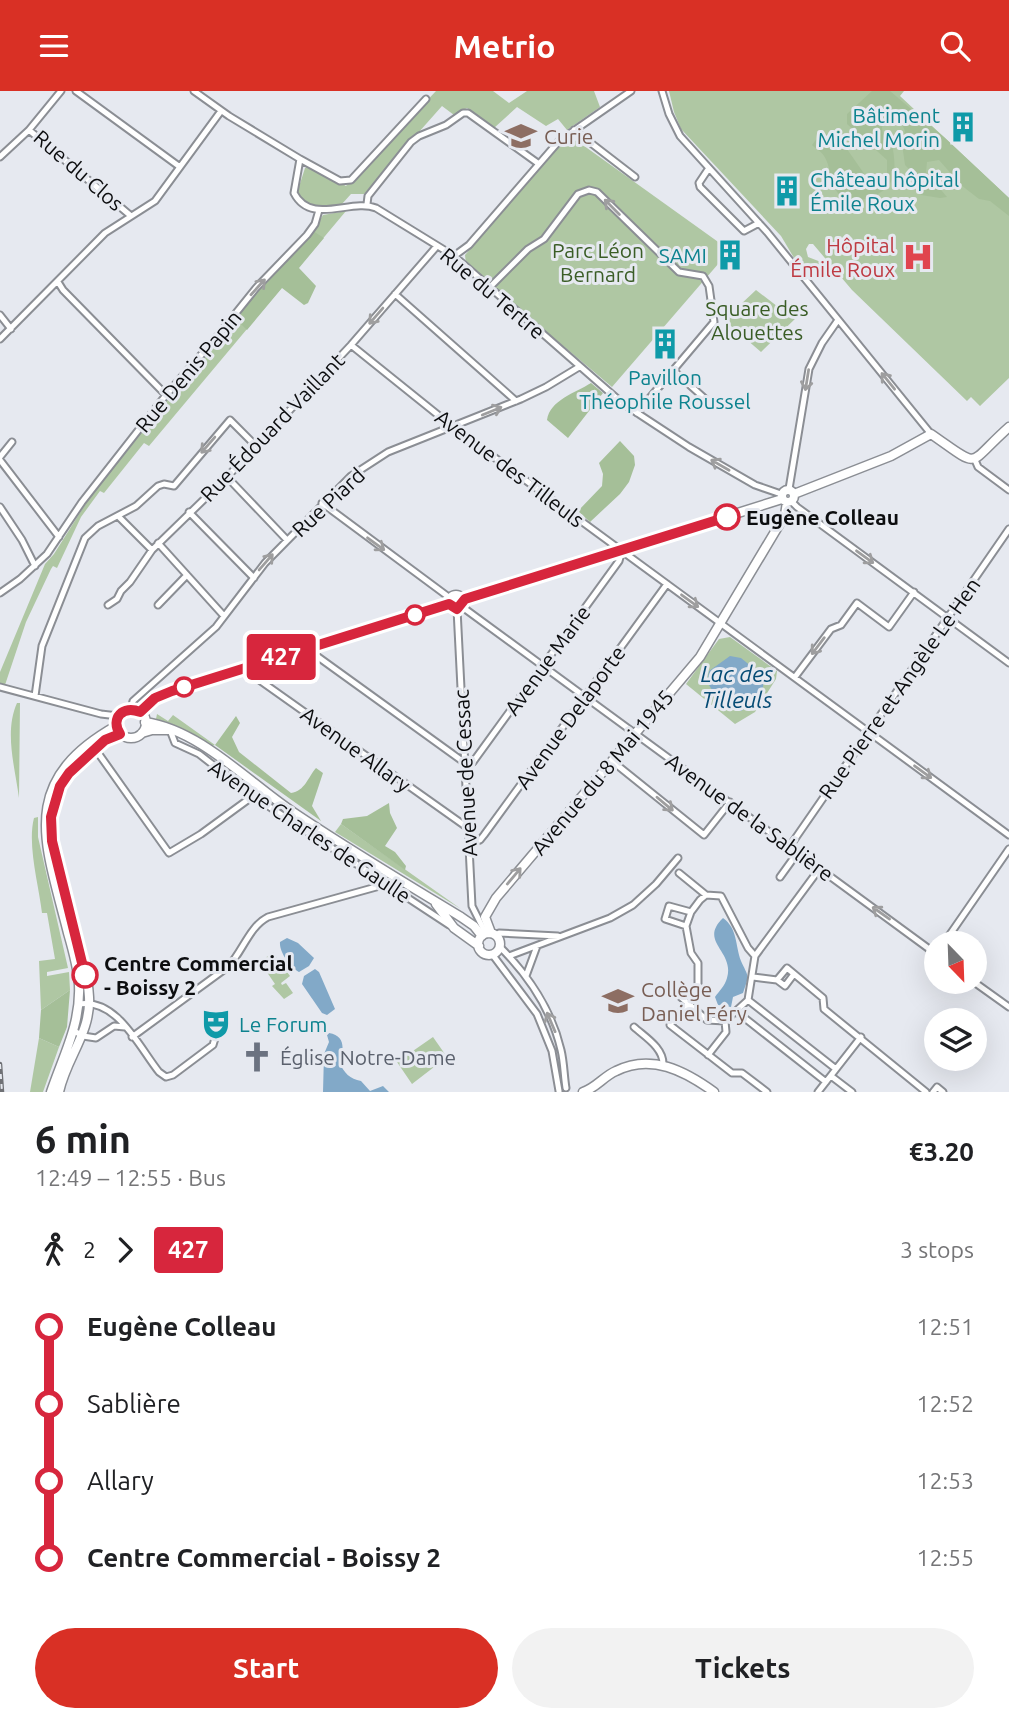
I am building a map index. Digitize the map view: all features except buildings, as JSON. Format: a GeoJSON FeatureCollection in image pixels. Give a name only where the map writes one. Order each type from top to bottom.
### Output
{"type":"FeatureCollection","features":[{"type":"Feature","properties":{"kind":"street","name":"Rue du Clos"},"geometry":{"type":"LineString","coordinates":[[61,91],[29,130],[131,216]]}},
{"type":"Feature","properties":{"kind":"street"},"geometry":{"type":"LineString","coordinates":[[76,91],[180,167]]}},
{"type":"Feature","properties":{"kind":"street"},"geometry":{"type":"LineString","coordinates":[[194,91],[221,111],[300,159],[346,182],[351,180],[426,99]]}},
{"type":"Feature","properties":{"kind":"street"},"geometry":{"type":"LineString","coordinates":[[454,256],[469,245],[559,141],[631,91]]}},
{"type":"Feature","properties":{"kind":"street"},"geometry":{"type":"LineString","coordinates":[[662,91],[674,126],[759,223],[931,434],[955,452],[975,460],[1009,427]]}},
{"type":"Feature","properties":{"kind":"street"},"geometry":{"type":"LineString","coordinates":[[0,339],[105,233],[155,201],[221,111]]}},
{"type":"Feature","properties":{"kind":"street"},"geometry":{"type":"LineString","coordinates":[[300,159],[294,193],[301,204],[319,210],[367,204],[368,195],[411,142],[446,125],[463,113],[468,113],[540,164]]}},
{"type":"Feature","properties":{"kind":"street"},"geometry":{"type":"LineString","coordinates":[[0,157],[29,130]]}},
{"type":"Feature","properties":{"kind":"street"},"geometry":{"type":"LineString","coordinates":[[574,130],[635,177]]}},
{"type":"Feature","properties":{"kind":"street"},"geometry":{"type":"LineString","coordinates":[[709,168],[699,183],[700,187],[744,231],[759,223]]}},
{"type":"Feature","properties":{"kind":"street"},"geometry":{"type":"LineString","coordinates":[[489,288],[528,249],[544,239],[578,194],[589,190],[597,192],[679,272],[702,276],[709,286],[714,322],[637,413]]}},
{"type":"Feature","properties":{"kind":"street","name":"Rue du Tertre"},"geometry":{"type":"LineString","coordinates":[[367,204],[454,256],[579,367],[637,413],[755,485],[787,496],[797,507],[1009,663]]}},
{"type":"Feature","properties":{"kind":"street","name":"Rue Denis Papin"},"geometry":{"type":"LineString","coordinates":[[0,593],[35,566],[166,395],[256,288],[307,235],[315,224],[319,210]]}},
{"type":"Feature","properties":{"kind":"street","name":"Rue Édouard Vaillant"},"geometry":{"type":"LineString","coordinates":[[108,605],[117,599],[158,543],[227,477],[254,445],[351,345],[437,246]]}},
{"type":"Feature","properties":{"kind":"street"},"geometry":{"type":"LineString","coordinates":[[58,282],[63,291],[166,395]]}},
{"type":"Feature","properties":{"kind":"street"},"geometry":{"type":"LineString","coordinates":[[395,294],[516,401]]}},
{"type":"Feature","properties":{"kind":"street"},"geometry":{"type":"LineString","coordinates":[[0,315],[11,328]]}},
{"type":"Feature","properties":{"kind":"street"},"geometry":{"type":"LineString","coordinates":[[787,496],[808,369],[838,320]]}},
{"type":"Feature","properties":{"kind":"street","name":"Avenue des Tilleuls"},"geometry":{"type":"LineString","coordinates":[[351,345],[453,427],[1009,835]]}},
{"type":"Feature","properties":{"kind":"street","name":"Rue Piard"},"geometry":{"type":"LineString","coordinates":[[135,710],[133,701],[216,627],[287,540],[351,476],[388,452],[516,401],[579,367]]}},
{"type":"Feature","properties":{"kind":"street"},"geometry":{"type":"LineString","coordinates":[[673,370],[712,405]]}},
{"type":"Feature","properties":{"kind":"street"},"geometry":{"type":"LineString","coordinates":[[35,696],[41,646],[85,538],[98,526],[136,506],[158,486],[174,486],[230,421],[254,445]]}},
{"type":"Feature","properties":{"kind":"street"},"geometry":{"type":"LineString","coordinates":[[0,687],[101,714],[118,716],[126,709],[135,710],[172,691],[456,604],[787,496],[891,456],[931,434]]}},
{"type":"Feature","properties":{"kind":"street"},"geometry":{"type":"LineString","coordinates":[[12,442],[0,459],[59,537]]}},
{"type":"Feature","properties":{"kind":"street"},"geometry":{"type":"LineString","coordinates":[[975,460],[978,467],[1009,490]]}},
{"type":"Feature","properties":{"kind":"street"},"geometry":{"type":"LineString","coordinates":[[227,477],[287,540]]}},
{"type":"Feature","properties":{"kind":"street","name":"Avenue du 8 Mai 1945"},"geometry":{"type":"LineString","coordinates":[[489,935],[485,917],[487,910],[700,657],[785,515],[787,496]]}},
{"type":"Feature","properties":{"kind":"street","name":"Avenue de la Sablière"},"geometry":{"type":"LineString","coordinates":[[322,503],[924,945]]}},
{"type":"Feature","properties":{"kind":"street"},"geometry":{"type":"LineString","coordinates":[[1,511],[22,540],[35,566]]}},
{"type":"Feature","properties":{"kind":"street"},"geometry":{"type":"LineString","coordinates":[[189,512],[254,578]]}},
{"type":"Feature","properties":{"kind":"street"},"geometry":{"type":"LineString","coordinates":[[119,517],[152,550]]}},
{"type":"Feature","properties":{"kind":"street","name":"Rue Pierre et Angèle Le Hen"},"geometry":{"type":"LineString","coordinates":[[790,846],[1009,529]]}},
{"type":"Feature","properties":{"kind":"street"},"geometry":{"type":"LineString","coordinates":[[158,543],[224,616]]}},
{"type":"Feature","properties":{"kind":"street","name":"Avenue Marie"},"geometry":{"type":"LineString","coordinates":[[465,763],[473,762],[619,561],[622,550]]}},
{"type":"Feature","properties":{"kind":"street"},"geometry":{"type":"LineString","coordinates":[[158,605],[187,575]]}},
{"type":"Feature","properties":{"kind":"street","name":"Avenue Delaporte"},"geometry":{"type":"LineString","coordinates":[[469,844],[480,840],[484,835],[667,584]]}},
{"type":"Feature","properties":{"kind":"street"},"geometry":{"type":"LineString","coordinates":[[884,633],[914,592]]}},
{"type":"Feature","properties":{"kind":"street"},"geometry":{"type":"LineString","coordinates":[[795,677],[831,629],[841,625],[861,597]]}},
{"type":"Feature","properties":{"kind":"street"},"geometry":{"type":"LineString","coordinates":[[857,603],[889,627]]}},
{"type":"Feature","properties":{"kind":"street","name":"Avenue de Cessac"},"geometry":{"type":"LineString","coordinates":[[456,604],[472,907],[489,935]]}},
{"type":"Feature","properties":{"kind":"street"},"geometry":{"type":"LineString","coordinates":[[311,648],[314,654],[465,763]]}},
{"type":"Feature","properties":{"kind":"street","name":"Avenue Allary"},"geometry":{"type":"LineString","coordinates":[[247,668],[248,673],[468,828]]}},
{"type":"Feature","properties":{"kind":"street"},"geometry":{"type":"LineString","coordinates":[[118,730],[131,738],[142,733],[145,722],[135,710]]}},
{"type":"Feature","properties":{"kind":"street"},"geometry":{"type":"LineString","coordinates":[[118,716],[118,730]]}},
{"type":"Feature","properties":{"kind":"street","name":"Avenue Charles de Gaulle"},"geometry":{"type":"LineString","coordinates":[[145,722],[162,724],[202,745],[291,811],[489,935]]}},
{"type":"Feature","properties":{"kind":"street"},"geometry":{"type":"LineString","coordinates":[[59,1092],[66,1068],[83,1036],[89,1003],[83,964],[52,841],[52,809],[60,786],[69,773],[118,730]]}},
{"type":"Feature","properties":{"kind":"street"},"geometry":{"type":"LineString","coordinates":[[51,1092],[74,1031],[79,1004],[76,964],[45,836],[45,811],[61,771],[87,746],[118,730]]}},
{"type":"Feature","properties":{"kind":"street","name":"Avenue Charles de Gaulle"},"geometry":{"type":"LineString","coordinates":[[142,733],[152,730],[180,732]]}},
{"type":"Feature","properties":{"kind":"street","name":"Avenue Charles de Gaulle"},"geometry":{"type":"LineString","coordinates":[[170,730],[175,743],[199,754],[253,796],[479,946]]}},
{"type":"Feature","properties":{"kind":"street"},"geometry":{"type":"LineString","coordinates":[[96,750],[171,854],[253,796]]}},
{"type":"Feature","properties":{"kind":"street"},"geometry":{"type":"LineString","coordinates":[[612,761],[704,835],[730,802]]}},
{"type":"Feature","properties":{"kind":"street"},"geometry":{"type":"LineString","coordinates":[[952,931],[1009,849]]}},
{"type":"Feature","properties":{"kind":"street"},"geometry":{"type":"LineString","coordinates":[[780,877],[798,852]]}},
{"type":"Feature","properties":{"kind":"street"},"geometry":{"type":"LineString","coordinates":[[509,956],[610,918],[633,905],[678,858]]}},
{"type":"Feature","properties":{"kind":"street"},"geometry":{"type":"LineString","coordinates":[[674,991],[707,1020],[725,1021],[737,1012],[748,1000],[755,956],[820,869]]}},
{"type":"Feature","properties":{"kind":"street"},"geometry":{"type":"LineString","coordinates":[[678,873],[706,895],[721,896],[748,948],[755,956]]}},
{"type":"Feature","properties":{"kind":"street"},"geometry":{"type":"LineString","coordinates":[[132,1037],[229,966],[261,921],[387,884],[392,875]]}},
{"type":"Feature","properties":{"kind":"street"},"geometry":{"type":"LineString","coordinates":[[706,895],[691,912],[686,926],[691,953],[698,963],[698,992],[670,1025],[732,1073],[742,1073],[767,1092]]}},
{"type":"Feature","properties":{"kind":"street","name":"Avenue Charles de Gaulle"},"geometry":{"type":"LineString","coordinates":[[431,899],[454,928]]}},
{"type":"Feature","properties":{"kind":"street"},"geometry":{"type":"LineString","coordinates":[[686,926],[665,919],[669,907],[691,912]]}},
{"type":"Feature","properties":{"kind":"street"},"geometry":{"type":"LineString","coordinates":[[561,936],[499,933],[489,935],[479,946],[485,953],[492,954],[537,1014],[564,1090]]}},
{"type":"Feature","properties":{"kind":"street"},"geometry":{"type":"LineString","coordinates":[[489,935],[499,940],[500,947],[526,976],[551,1019],[562,1050],[564,1090]]}},
{"type":"Feature","properties":{"kind":"street"},"geometry":{"type":"LineString","coordinates":[[526,976],[537,946]]}},
{"type":"Feature","properties":{"kind":"street"},"geometry":{"type":"LineString","coordinates":[[492,954],[500,947]]}},
{"type":"Feature","properties":{"kind":"street"},"geometry":{"type":"LineString","coordinates":[[777,980],[787,968],[823,998],[824,1009],[926,1092]]}},
{"type":"Feature","properties":{"kind":"street"},"geometry":{"type":"LineString","coordinates":[[753,977],[777,980],[785,986],[796,976]]}},
{"type":"Feature","properties":{"kind":"street"},"geometry":{"type":"LineString","coordinates":[[987,991],[1009,1007]]}},
{"type":"Feature","properties":{"kind":"street"},"geometry":{"type":"LineString","coordinates":[[748,1000],[836,1069]]}},
{"type":"Feature","properties":{"kind":"street"},"geometry":{"type":"LineString","coordinates":[[79,1004],[97,1004],[118,1018],[159,1072],[166,1077],[173,1075],[213,1045],[216,1035]]}},
{"type":"Feature","properties":{"kind":"street"},"geometry":{"type":"LineString","coordinates":[[737,1012],[826,1082]]}},
{"type":"Feature","properties":{"kind":"street"},"geometry":{"type":"LineString","coordinates":[[708,1055],[726,1032],[725,1021]]}},
{"type":"Feature","properties":{"kind":"street"},"geometry":{"type":"LineString","coordinates":[[74,1031],[96,1038],[114,1026],[125,1027]]}},
{"type":"Feature","properties":{"kind":"street"},"geometry":{"type":"LineString","coordinates":[[634,1027],[658,1049],[663,1057],[663,1065]]}},
{"type":"Feature","properties":{"kind":"street"},"geometry":{"type":"LineString","coordinates":[[818,1092],[861,1037]]}},
{"type":"Feature","properties":{"kind":"street"},"geometry":{"type":"LineString","coordinates":[[588,1091],[617,1070],[649,1062],[684,1074],[714,1092]]}},
{"type":"Feature","properties":{"kind":"street"},"geometry":{"type":"LineString","coordinates":[[898,1070],[905,1062]]}},
{"type":"Feature","properties":{"kind":"street"},"geometry":{"type":"LineString","coordinates":[[831,1076],[852,1092]]}},
{"type":"Feature","properties":{"kind":"street"},"geometry":{"type":"LineString","coordinates":[[933,1092],[937,1087],[943,1092]]}},
{"type":"Feature","properties":{"kind":"green space"},"geometry":{"type":"Polygon","coordinates":[[[436,91],[493,91],[509,103],[527,91],[594,91],[600,107],[567,130],[558,119],[546,126],[517,107],[494,128],[467,108],[454,115],[442,106],[364,194],[351,194],[342,204],[323,207],[305,203],[301,199],[297,193],[305,168],[308,166],[346,186],[436,91]]]}},
{"type":"Feature","properties":{"kind":"green space","name":"Hôpital Émile Roux"},"geometry":{"type":"Polygon","coordinates":[[[669,91],[904,91],[900,96],[1009,198],[1009,378],[980,406],[971,397],[967,401],[852,290],[813,244],[809,244],[806,249],[808,257],[821,262],[819,264],[822,268],[806,278],[781,236],[681,129],[669,91]]]}},
{"type":"Feature","properties":{"kind":"green space"},"geometry":{"type":"Polygon","coordinates":[[[872,91],[890,91],[944,137],[1009,198],[1009,216],[990,201],[979,199],[961,185],[939,160],[927,162],[926,172],[947,197],[921,195],[911,171],[905,165],[902,144],[905,131],[898,116],[888,119],[882,127],[883,136],[892,144],[894,155],[894,173],[887,187],[872,197],[859,201],[841,196],[834,187],[824,156],[812,145],[818,137],[833,132],[865,175],[878,178],[887,175],[887,160],[847,124],[847,114],[872,91]]]}},
{"type":"Feature","properties":{"kind":"green space","name":"Parc Léon Bernard"},"geometry":{"type":"Polygon","coordinates":[[[572,139],[728,249],[725,256],[612,387],[466,264],[465,255],[564,141],[572,139]]]}},
{"type":"Feature","properties":{"kind":"green space"},"geometry":{"type":"Polygon","coordinates":[[[346,211],[149,446],[144,443],[104,493],[100,491],[81,517],[57,568],[53,566],[51,569],[26,622],[5,685],[0,684],[0,672],[45,564],[88,500],[168,398],[258,290],[313,231],[323,215],[346,211]]]}},
{"type":"Feature","properties":{"kind":"green space"},"geometry":{"type":"Polygon","coordinates":[[[313,231],[324,238],[299,268],[316,286],[308,303],[304,305],[282,288],[247,330],[235,318],[313,231]]]}},
{"type":"Feature","properties":{"kind":"green space","name":"Square des Alouettes"},"geometry":{"type":"Polygon","coordinates":[[[756,290],[782,310],[789,305],[798,316],[761,352],[724,320],[756,290]]]}},
{"type":"Feature","properties":{"kind":"green space"},"geometry":{"type":"Polygon","coordinates":[[[591,383],[603,393],[568,438],[547,420],[549,413],[558,402],[591,383]]]}},
{"type":"Feature","properties":{"kind":"green space"},"geometry":{"type":"Polygon","coordinates":[[[620,441],[634,456],[635,465],[629,482],[590,522],[578,511],[602,486],[603,474],[599,463],[620,441]]]}},
{"type":"Feature","properties":{"kind":"green space"},"geometry":{"type":"Polygon","coordinates":[[[730,637],[777,671],[776,679],[755,712],[735,724],[686,684],[719,639],[730,637]]]}},
{"type":"Feature","properties":{"kind":"green space"},"geometry":{"type":"Polygon","coordinates":[[[17,703],[20,703],[19,798],[11,738],[17,703]]]}},
{"type":"Feature","properties":{"kind":"green space"},"geometry":{"type":"Polygon","coordinates":[[[157,714],[168,721],[173,715],[215,745],[211,746],[170,723],[156,719],[157,714]]]}},
{"type":"Feature","properties":{"kind":"green space"},"geometry":{"type":"Polygon","coordinates":[[[236,716],[240,723],[232,737],[239,752],[291,793],[303,787],[316,768],[323,773],[312,806],[321,821],[215,745],[236,716]]]}},
{"type":"Feature","properties":{"kind":"green space"},"geometry":{"type":"Polygon","coordinates":[[[389,803],[397,828],[385,846],[395,852],[406,866],[405,870],[341,824],[343,819],[367,816],[389,803]]]}},
{"type":"Feature","properties":{"kind":"green space"},"geometry":{"type":"Polygon","coordinates":[[[38,817],[38,837],[68,968],[47,972],[47,976],[69,972],[70,990],[41,1010],[39,961],[55,959],[47,913],[42,913],[33,853],[32,829],[34,818],[38,817]]]}},
{"type":"Feature","properties":{"kind":"green space"},"geometry":{"type":"Polygon","coordinates":[[[341,824],[461,909],[335,832],[341,824]]]}},
{"type":"Feature","properties":{"kind":"green space"},"geometry":{"type":"Polygon","coordinates":[[[273,952],[290,976],[281,983],[286,983],[293,993],[284,999],[272,986],[275,984],[260,962],[273,952]]]}},
{"type":"Feature","properties":{"kind":"green space"},"geometry":{"type":"Polygon","coordinates":[[[70,990],[67,1027],[59,1047],[39,1038],[41,1010],[70,990]]]}},
{"type":"Feature","properties":{"kind":"green space"},"geometry":{"type":"Polygon","coordinates":[[[433,1037],[447,1057],[412,1084],[397,1062],[433,1037]]]}},
{"type":"Feature","properties":{"kind":"green space"},"geometry":{"type":"Polygon","coordinates":[[[39,1038],[59,1047],[43,1092],[30,1092],[39,1038]]]}},
{"type":"Feature","properties":{"kind":"water","name":"Lac des Tilleuls"},"geometry":{"type":"Polygon","coordinates":[[[730,656],[741,658],[763,676],[763,689],[759,698],[741,711],[724,705],[707,682],[709,671],[730,656]]]}},
{"type":"Feature","properties":{"kind":"water"},"geometry":{"type":"Polygon","coordinates":[[[723,918],[734,932],[748,978],[743,993],[733,997],[731,1007],[718,1005],[715,997],[726,981],[728,969],[714,934],[716,926],[723,918]]]}},
{"type":"Feature","properties":{"kind":"water"},"geometry":{"type":"Polygon","coordinates":[[[287,938],[298,943],[314,958],[309,966],[299,972],[281,950],[280,942],[287,938]]]}},
{"type":"Feature","properties":{"kind":"water"},"geometry":{"type":"Polygon","coordinates":[[[315,969],[319,972],[335,1009],[327,1015],[322,1013],[302,984],[304,976],[315,969]]]}},
{"type":"Feature","properties":{"kind":"water"},"geometry":{"type":"Polygon","coordinates":[[[329,1033],[341,1040],[343,1048],[339,1062],[348,1075],[361,1081],[370,1091],[383,1086],[389,1092],[323,1092],[324,1054],[329,1033]]]}},
{"type":"Feature","properties":{"kind":"railway"},"geometry":{"type":"LineString","coordinates":[[0,1064],[2,1092]]}},
{"type":"Feature","properties":{"kind":"bus line","name":"427"},"geometry":{"type":"LineString","coordinates":[[85,975],[52,841],[52,809],[60,786],[69,773],[105,740],[120,734],[116,720],[126,709],[140,712],[155,698],[172,691],[449,604],[457,609],[465,599],[727,517]]}},
{"type":"Feature","properties":{"kind":"place","name":"Bâtiment Michel Morin"},"geometry":{"type":"Point","coordinates":[963,127]}},
{"type":"Feature","properties":{"kind":"place","name":"Curie"},"geometry":{"type":"Point","coordinates":[521,136]}},
{"type":"Feature","properties":{"kind":"place","name":"Château hôpital Émile Roux"},"geometry":{"type":"Point","coordinates":[787,191]}},
{"type":"Feature","properties":{"kind":"place","name":"SAMI"},"geometry":{"type":"Point","coordinates":[730,255]}},
{"type":"Feature","properties":{"kind":"place","name":"Hôpital Émile Roux"},"geometry":{"type":"Point","coordinates":[918,257]}},
{"type":"Feature","properties":{"kind":"place","name":"Pavillon Théophile Roussel"},"geometry":{"type":"Point","coordinates":[665,344]}},
{"type":"Feature","properties":{"kind":"place","name":"Eugène Colleau"},"geometry":{"type":"Point","coordinates":[727,517]}},
{"type":"Feature","properties":{"kind":"place","name":"Centre Commercial - Boissy 2"},"geometry":{"type":"Point","coordinates":[85,975]}},
{"type":"Feature","properties":{"kind":"place","name":"Collège Daniel Féry"},"geometry":{"type":"Point","coordinates":[618,1001]}},
{"type":"Feature","properties":{"kind":"place","name":"Le Forum"},"geometry":{"type":"Point","coordinates":[216,1024]}},
{"type":"Feature","properties":{"kind":"place","name":"Église Notre-Dame"},"geometry":{"type":"Point","coordinates":[257,1057]}}]}
